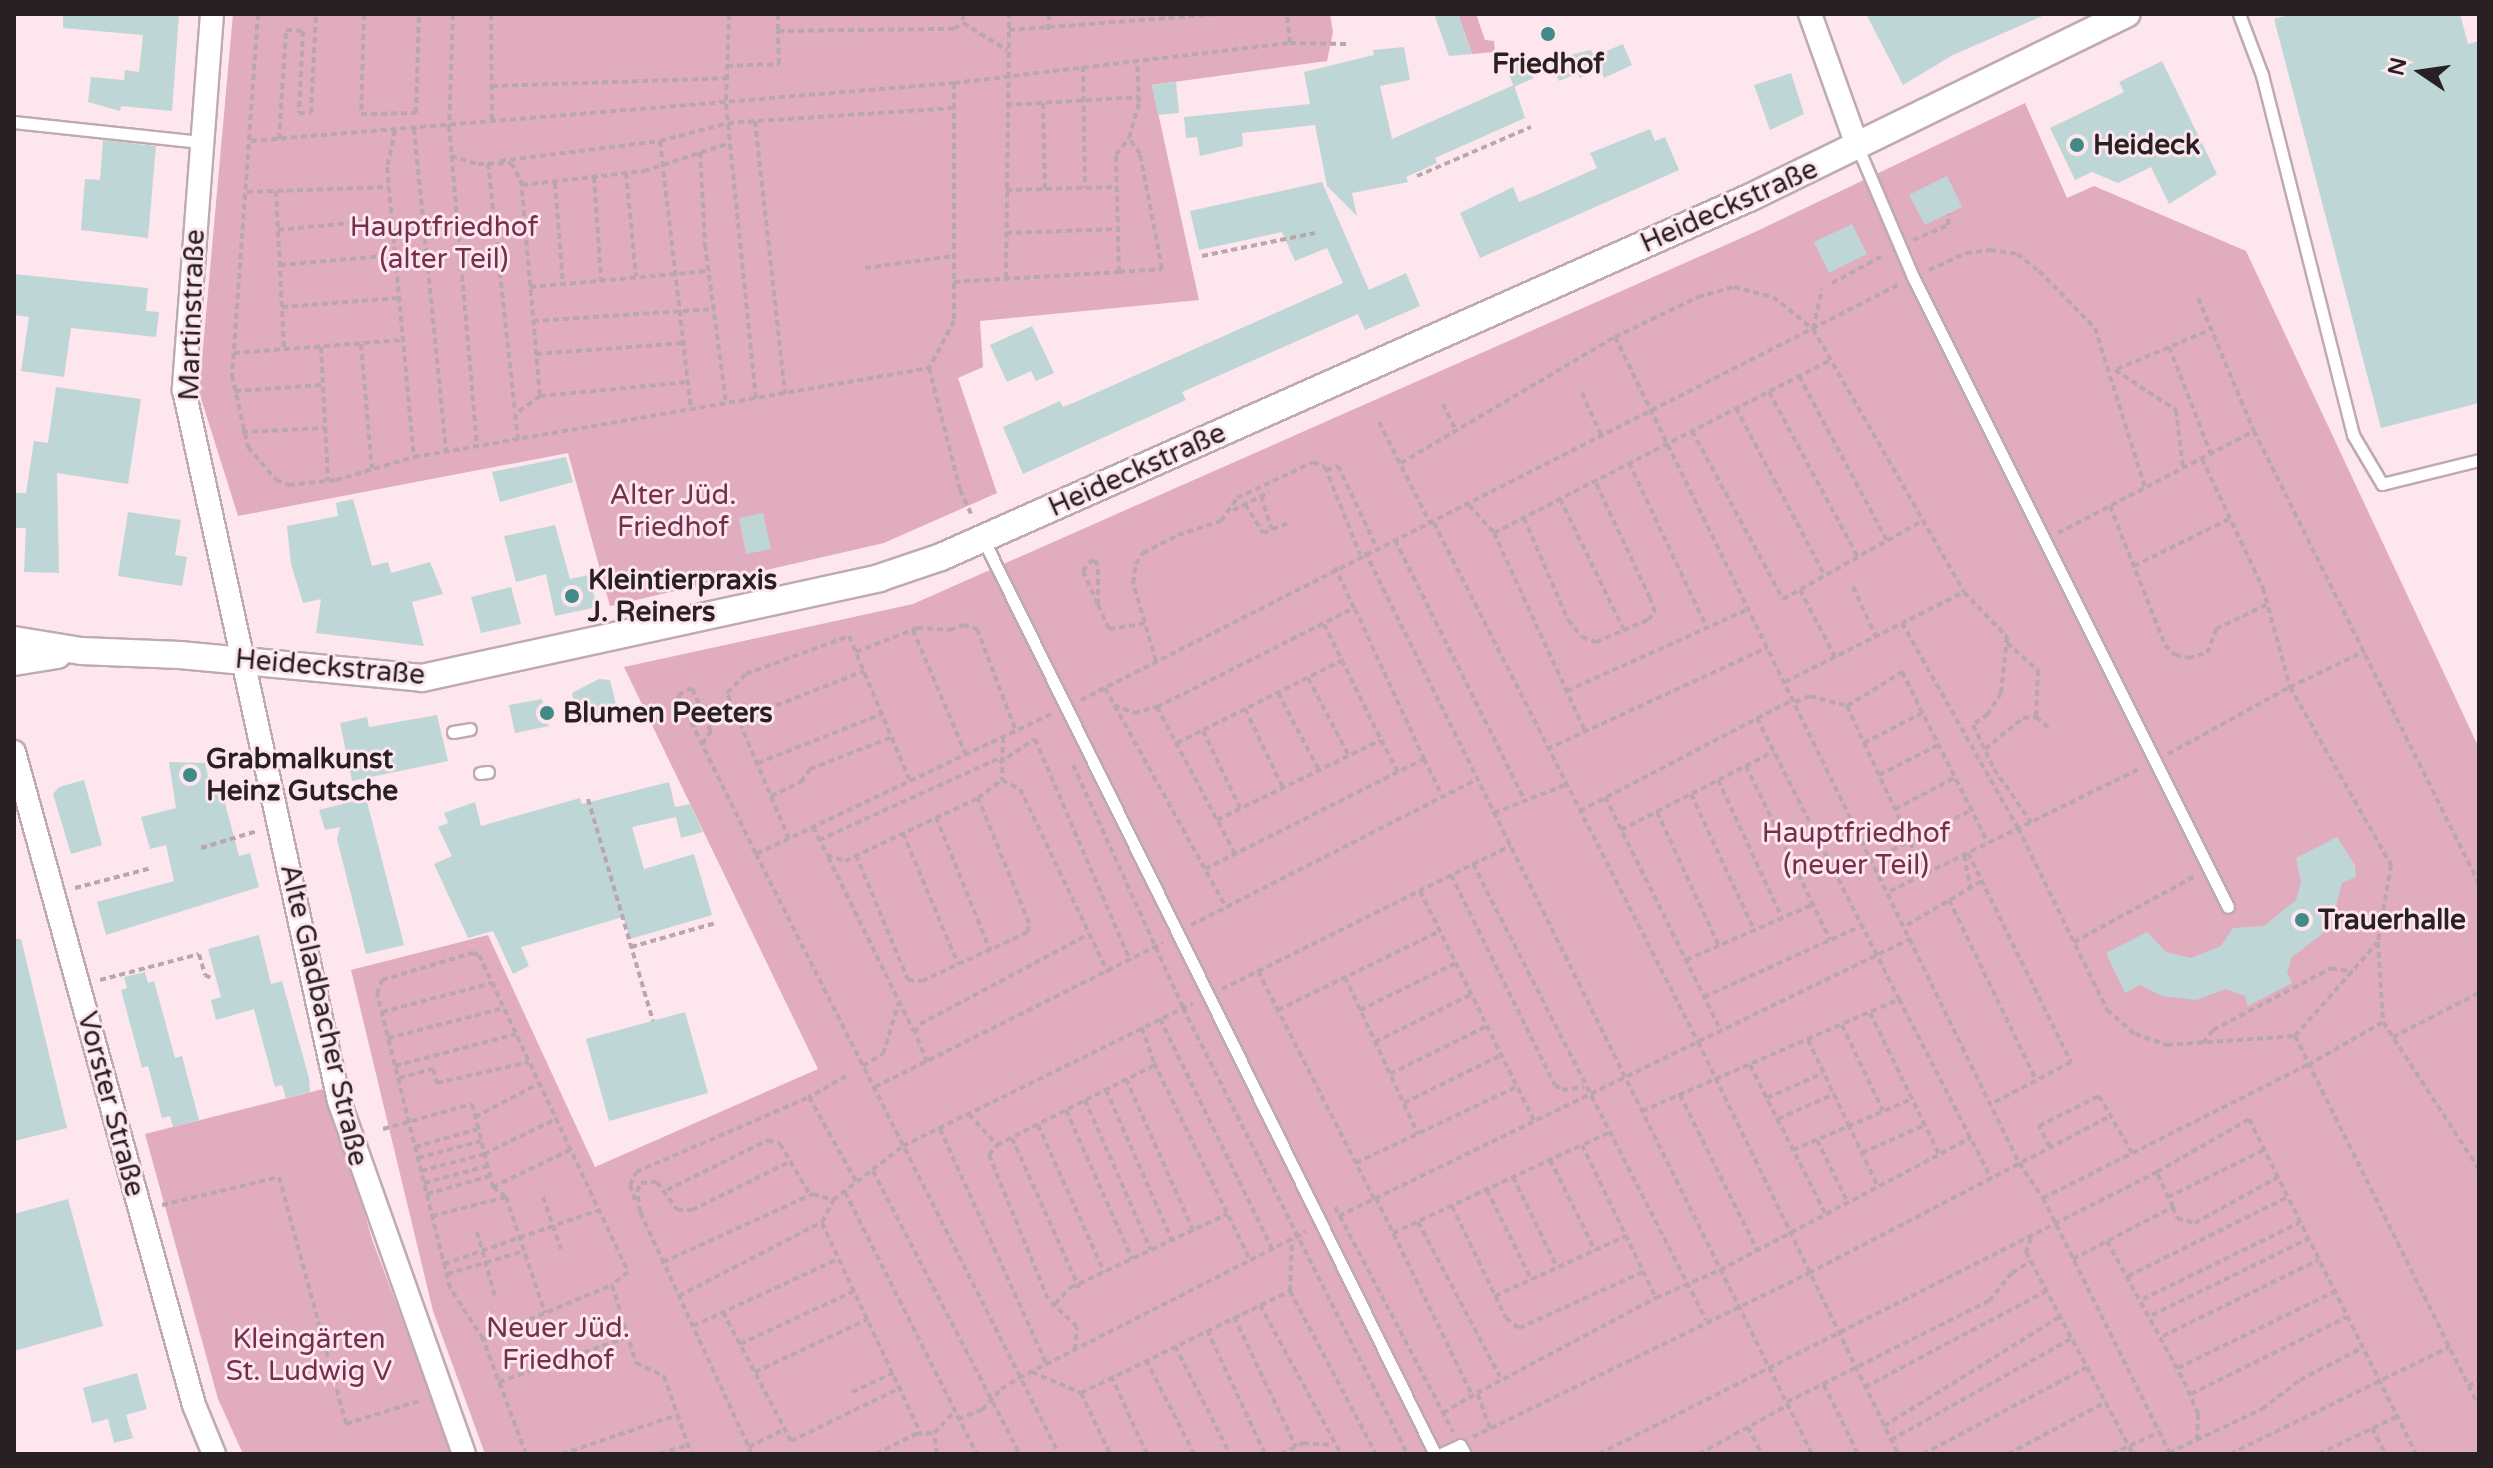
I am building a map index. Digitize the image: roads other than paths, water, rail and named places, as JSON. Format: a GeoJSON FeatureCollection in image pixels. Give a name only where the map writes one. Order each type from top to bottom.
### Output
{"type":"FeatureCollection","features":[{"type":"Feature","properties":{"kind":"street","name":"Martinstraße"},"geometry":{"type":"LineString","coordinates":[[212,14],[200,142],[184,390],[241,660]]}},
{"type":"Feature","properties":{"kind":"street"},"geometry":{"type":"LineString","coordinates":[[1810,14],[1858,148]]}},
{"type":"Feature","properties":{"kind":"street","name":"Heideckstraße"},"geometry":{"type":"LineString","coordinates":[[81,651],[241,660],[390,677],[436,676],[879,578],[982,539],[1858,148],[2127,14]]}},
{"type":"Feature","properties":{"kind":"street"},"geometry":{"type":"LineString","coordinates":[[14,640],[81,651]]}},
{"type":"Feature","properties":{"kind":"street"},"geometry":{"type":"LineString","coordinates":[[14,662],[81,651]]}},
{"type":"Feature","properties":{"kind":"street","name":"Alte Gladbacher Straße"},"geometry":{"type":"LineString","coordinates":[[241,660],[339,1101],[464,1454]]}},
{"type":"Feature","properties":{"kind":"street","name":"Vorster Straße"},"geometry":{"type":"LineString","coordinates":[[14,752],[194,1405],[214,1454]]}},
{"type":"Feature","properties":{"kind":"lane"},"geometry":{"type":"LineString","coordinates":[[2239,14],[2262,75],[2353,435],[2382,484],[2479,460]]}},
{"type":"Feature","properties":{"kind":"lane"},"geometry":{"type":"LineString","coordinates":[[14,122],[200,142]]}},
{"type":"Feature","properties":{"kind":"lane"},"geometry":{"type":"LineString","coordinates":[[1858,148],[1913,277],[2228,907]]}},
{"type":"Feature","properties":{"kind":"lane"},"geometry":{"type":"LineString","coordinates":[[982,539],[1174,934],[1438,1454],[1462,1449]]}},
{"type":"Feature","properties":{"kind":"lane"},"geometry":{"type":"LineString","coordinates":[[453,732],[470,729]]}},
{"type":"Feature","properties":{"kind":"place","name":"Friedhof"},"geometry":{"type":"Point","coordinates":[1548,34]}},
{"type":"Feature","properties":{"kind":"place","name":"Heideck"},"geometry":{"type":"Point","coordinates":[2077,145]}},
{"type":"Feature","properties":{"kind":"place","name":"Kleintierpraxis J. Reiners"},"geometry":{"type":"Point","coordinates":[572,596]}},
{"type":"Feature","properties":{"kind":"place","name":"Blumen Peeters"},"geometry":{"type":"Point","coordinates":[547,713]}},
{"type":"Feature","properties":{"kind":"place","name":"Grabmalkunst Heinz Gutsche"},"geometry":{"type":"Point","coordinates":[190,775]}},
{"type":"Feature","properties":{"kind":"place","name":"Trauerhalle"},"geometry":{"type":"Point","coordinates":[2302,920]}},
{"type":"Feature","properties":{"kind":"park label","name":"Hauptfriedhof (alter Teil)"},"geometry":{"type":"Point","coordinates":[444,243]}},
{"type":"Feature","properties":{"kind":"park label","name":"Alter Jüd. Friedhof"},"geometry":{"type":"Point","coordinates":[673,511]}},
{"type":"Feature","properties":{"kind":"park label","name":"Hauptfriedhof (neuer Teil)"},"geometry":{"type":"Point","coordinates":[1856,849]}},
{"type":"Feature","properties":{"kind":"park label","name":"Neuer Jüd. Friedhof"},"geometry":{"type":"Point","coordinates":[558,1344]}},
{"type":"Feature","properties":{"kind":"park label","name":"Kleingärten St. Ludwig V"},"geometry":{"type":"Point","coordinates":[309,1355]}}]}
